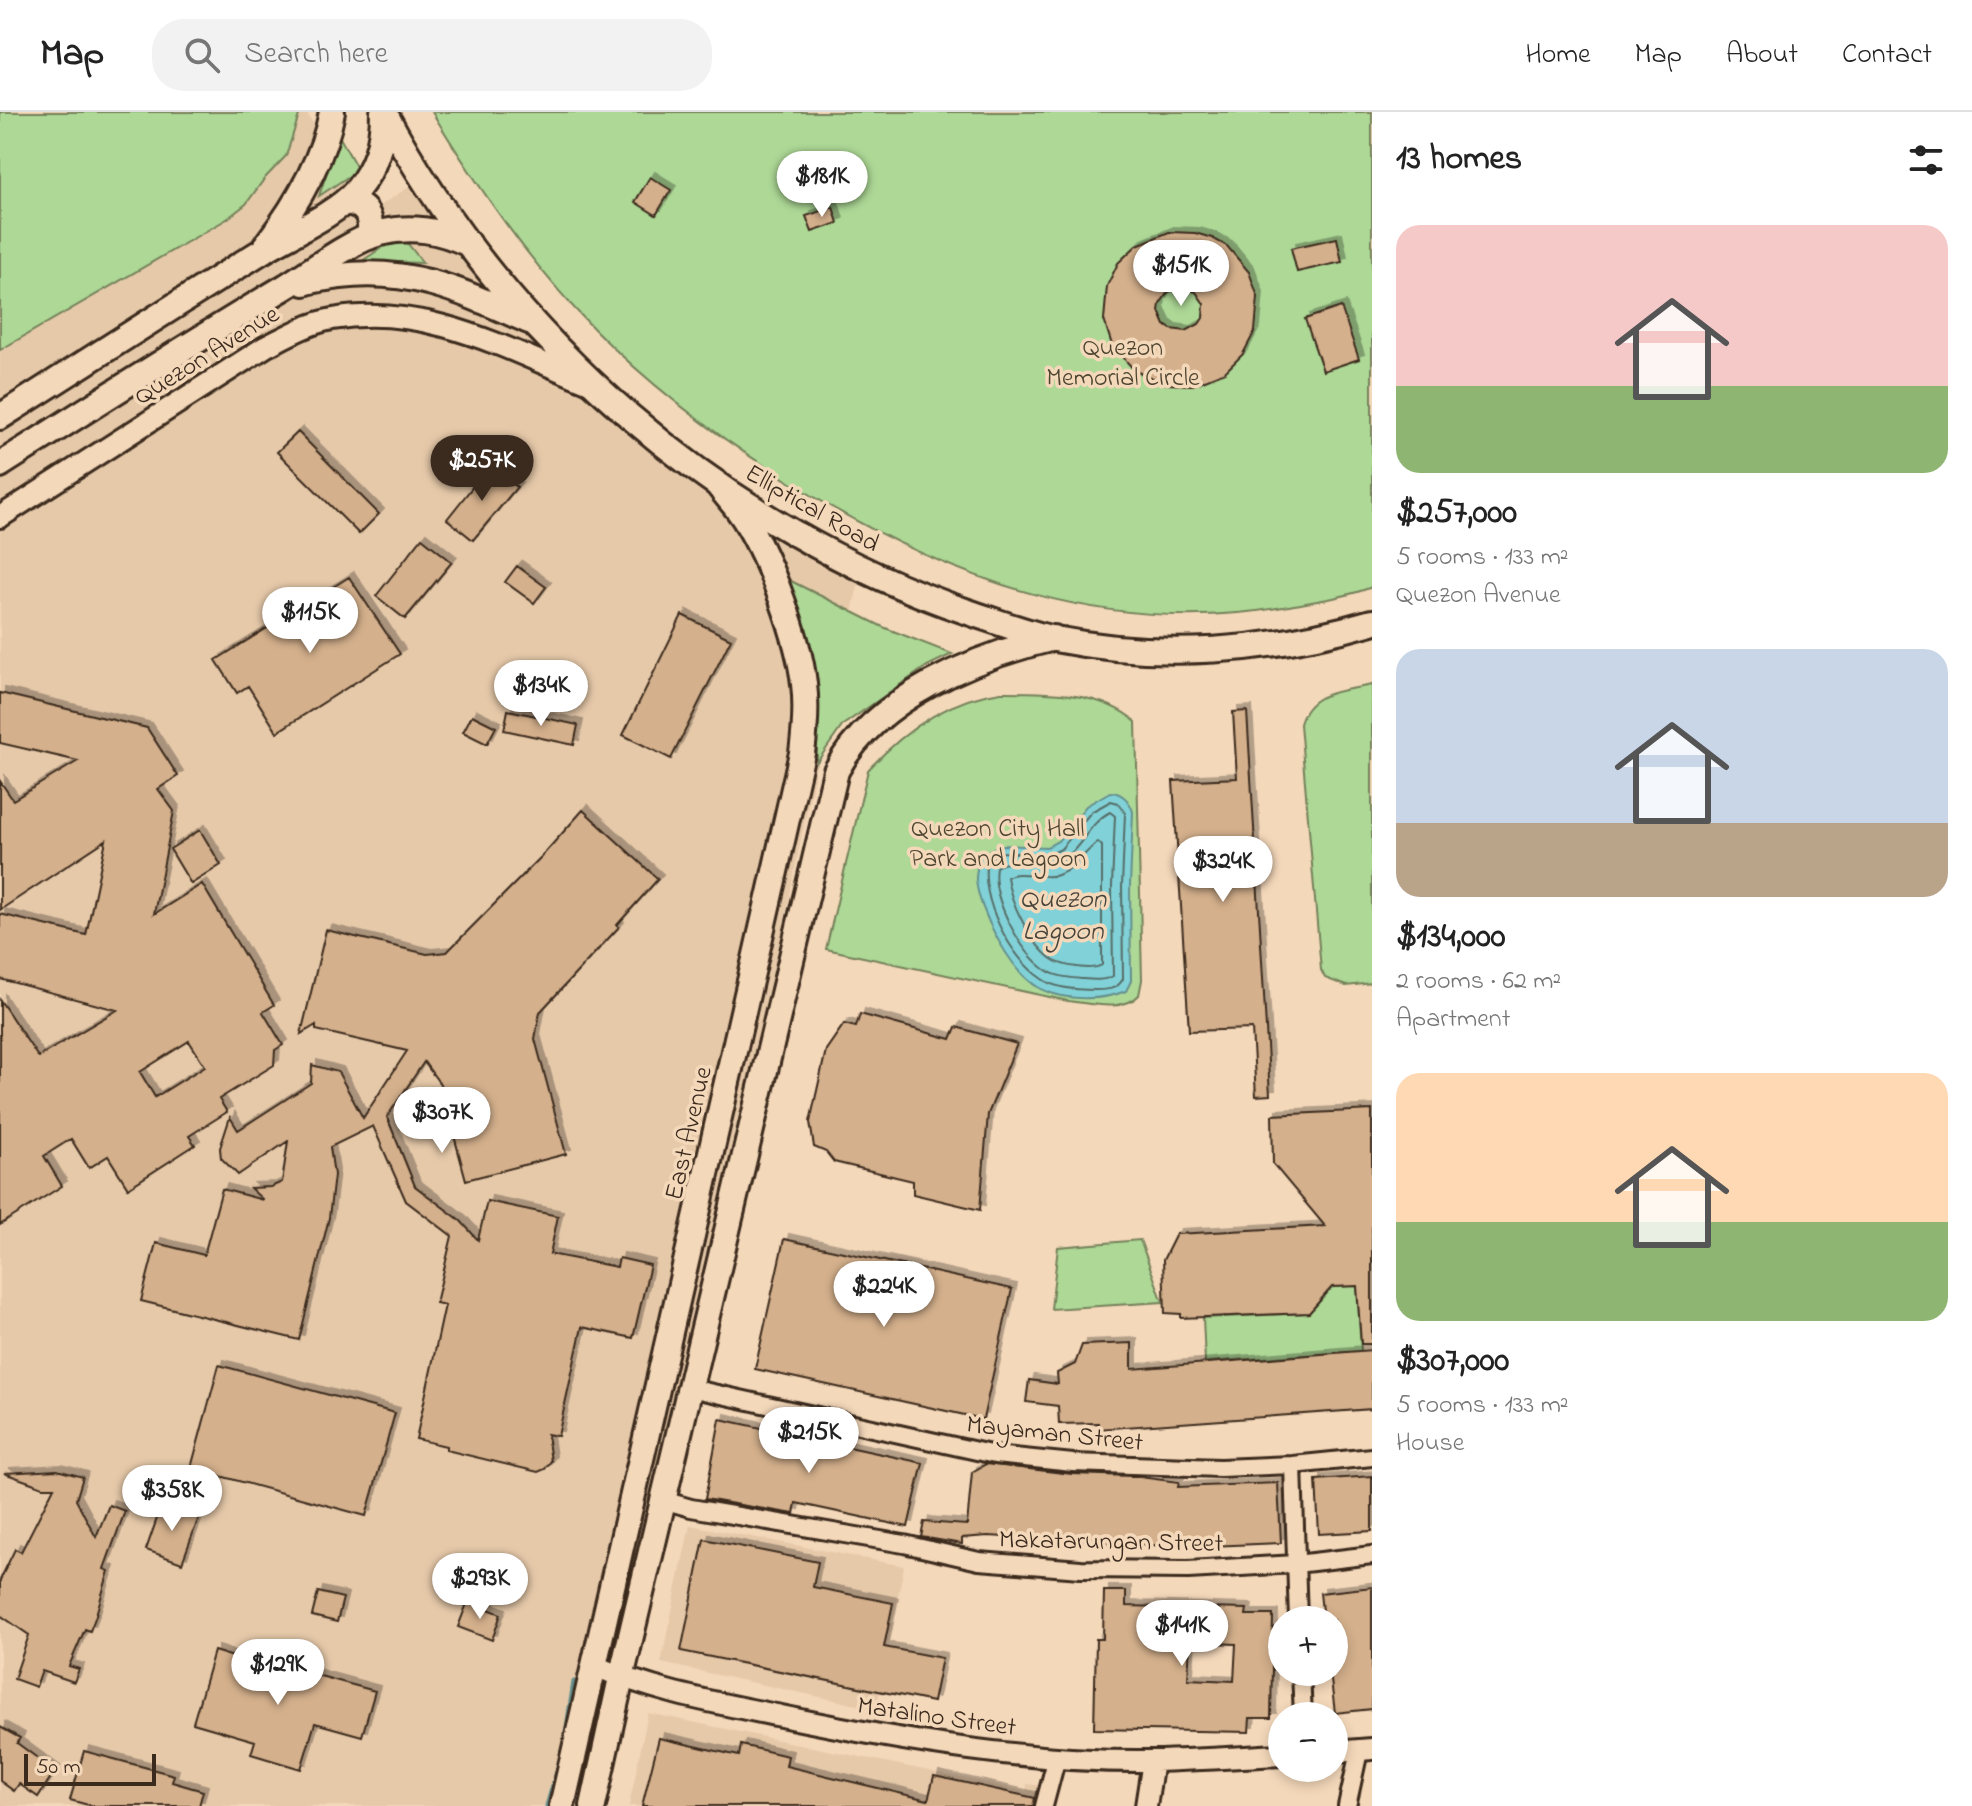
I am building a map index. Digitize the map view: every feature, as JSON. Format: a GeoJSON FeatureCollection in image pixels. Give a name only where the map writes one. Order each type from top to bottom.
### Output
{"type":"FeatureCollection","features":[{"type":"Feature","properties":{"kind":"main road"},"geometry":{"type":"LineString","coordinates":[[261,252],[306,185],[332,112]]}},
{"type":"Feature","properties":{"kind":"main road"},"geometry":{"type":"LineString","coordinates":[[0,417],[345,202],[368,175],[378,155],[384,112]]}},
{"type":"Feature","properties":{"kind":"main road","name":"Elliptical Road"},"geometry":{"type":"LineString","coordinates":[[384,112],[423,178],[470,244],[535,324],[598,387],[718,485],[793,531],[877,576],[935,600],[1054,638],[1155,650],[1236,649],[1268,645],[1372,622]]}},
{"type":"Feature","properties":{"kind":"main road"},"geometry":{"type":"LineString","coordinates":[[345,202],[354,203],[368,213],[371,221],[369,237]]}},
{"type":"Feature","properties":{"kind":"main road","name":"Quezon Avenue"},"geometry":{"type":"LineString","coordinates":[[0,465],[369,237],[403,229],[426,229],[449,234],[470,244]]}},
{"type":"Feature","properties":{"kind":"main road","name":"Quezon Avenue"},"geometry":{"type":"LineString","coordinates":[[268,297],[312,280],[355,274],[399,275],[453,287],[535,324]]}},
{"type":"Feature","properties":{"kind":"main road","name":"East Avenue"},"geometry":{"type":"LineString","coordinates":[[562,1806],[793,800],[804,740],[805,685],[787,620],[753,534],[744,517],[718,485]]}},
{"type":"Feature","properties":{"kind":"main road"},"geometry":{"type":"LineString","coordinates":[[593,1806],[836,771],[867,730],[913,696],[979,661],[1054,638]]}},
{"type":"Feature","properties":{"kind":"street","name":"Quezon Avenue"},"geometry":{"type":"LineString","coordinates":[[0,517],[265,347],[301,328],[333,319],[400,316],[432,321],[470,333],[598,387]]}},
{"type":"Feature","properties":{"kind":"street","name":"Mayaman Street"},"geometry":{"type":"LineString","coordinates":[[690,1388],[995,1455],[1146,1467],[1220,1468],[1372,1457]]}},
{"type":"Feature","properties":{"kind":"street"},"geometry":{"type":"LineString","coordinates":[[1293,1465],[1298,1606]]}},
{"type":"Feature","properties":{"kind":"street","name":"Makatarungan Street"},"geometry":{"type":"LineString","coordinates":[[663,1500],[691,1508],[904,1544],[979,1561],[1096,1569],[1188,1570],[1296,1564],[1372,1555]]}},
{"type":"Feature","properties":{"kind":"street","name":"Matalino Street"},"geometry":{"type":"LineString","coordinates":[[593,1665],[621,1678],[663,1690],[895,1739],[1057,1757],[1153,1761],[1268,1756]]}},
{"type":"Feature","properties":{"kind":"street"},"geometry":{"type":"LineString","coordinates":[[1347,1806],[1366,1750]]}},
{"type":"Feature","properties":{"kind":"street"},"geometry":{"type":"LineString","coordinates":[[1044,1806],[1057,1757]]}},
{"type":"Feature","properties":{"kind":"street"},"geometry":{"type":"LineString","coordinates":[[1146,1806],[1153,1761]]}},
{"type":"Feature","properties":{"kind":"shaded area"},"geometry":{"type":"Polygon","coordinates":[[[0,112],[306,112],[370,212],[423,178],[458,228],[643,426],[862,569],[817,762],[757,1055],[684,1358],[586,1806],[0,1806],[0,112]]]}},
{"type":"Feature","properties":{"kind":"shaded area"},"geometry":{"type":"Polygon","coordinates":[[[690,1525],[904,1566],[876,1709],[661,1663],[690,1525]]]}},
{"type":"Feature","properties":{"kind":"shaded area"},"geometry":{"type":"Polygon","coordinates":[[[648,1713],[1026,1791],[1027,1784],[1044,1786],[1039,1806],[629,1806],[648,1713]]]}},
{"type":"Feature","properties":{"kind":"green space"},"geometry":{"type":"Polygon","coordinates":[[[0,112],[300,112],[286,156],[246,204],[227,219],[0,350],[0,112]]]}},
{"type":"Feature","properties":{"kind":"green space","name":"Quezon Memorial Circle"},"geometry":{"type":"Polygon","coordinates":[[[432,112],[1372,112],[1372,587],[1289,606],[1222,614],[1157,614],[1094,607],[1032,594],[912,549],[796,486],[742,451],[691,414],[618,352],[572,305],[528,253],[432,112]]]}},
{"type":"Feature","properties":{"kind":"green space"},"geometry":{"type":"Polygon","coordinates":[[[339,136],[358,170],[319,196],[339,136]]]}},
{"type":"Feature","properties":{"kind":"green space"},"geometry":{"type":"Polygon","coordinates":[[[401,235],[423,263],[362,261],[401,235]]]}},
{"type":"Feature","properties":{"kind":"green space"},"geometry":{"type":"Polygon","coordinates":[[[787,579],[883,627],[952,654],[927,666],[843,725],[817,762],[816,695],[799,616],[787,579]]]}},
{"type":"Feature","properties":{"kind":"green space"},"geometry":{"type":"Polygon","coordinates":[[[1372,685],[1372,983],[1346,986],[1325,978],[1321,970],[1300,724],[1311,704],[1319,698],[1372,685]]]}},
{"type":"Feature","properties":{"kind":"green space","name":"Quezon City Hall Park and Lagoon"},"geometry":{"type":"Polygon","coordinates":[[[1001,692],[1054,693],[1090,699],[1107,704],[1136,722],[1142,980],[1139,995],[1132,1001],[1105,1006],[1068,1001],[826,949],[868,770],[911,730],[928,719],[963,702],[1001,692]]]}},
{"type":"Feature","properties":{"kind":"green space"},"geometry":{"type":"Polygon","coordinates":[[[1140,1240],[1163,1302],[1051,1309],[1058,1247],[1140,1240]]]}},
{"type":"Feature","properties":{"kind":"green space"},"geometry":{"type":"Polygon","coordinates":[[[1357,1286],[1361,1351],[1205,1362],[1203,1318],[1309,1313],[1332,1287],[1357,1286]]]}},
{"type":"Feature","properties":{"kind":"water","name":"Quezon Lagoon"},"geometry":{"type":"Polygon","coordinates":[[[1110,792],[1125,798],[1133,812],[1131,981],[1126,991],[1106,997],[1061,996],[1041,989],[1030,981],[998,940],[978,892],[976,876],[979,858],[1000,845],[1047,847],[1058,841],[1086,806],[1110,792]]]}},
{"type":"Feature","properties":{"kind":"building"},"geometry":{"type":"Polygon","coordinates":[[[650,177],[671,190],[656,215],[635,202],[650,177]]]}},
{"type":"Feature","properties":{"kind":"building"},"geometry":{"type":"Polygon","coordinates":[[[833,207],[838,223],[812,232],[806,216],[833,207]]]}},
{"type":"Feature","properties":{"kind":"building"},"geometry":{"type":"Polygon","coordinates":[[[1169,232],[1195,233],[1227,246],[1249,272],[1258,297],[1255,331],[1243,354],[1225,372],[1193,385],[1167,384],[1135,371],[1112,345],[1104,320],[1107,286],[1118,263],[1137,245],[1169,232]],[[1182,287],[1168,292],[1159,311],[1165,325],[1186,331],[1199,324],[1203,318],[1204,304],[1196,292],[1182,287]]]}},
{"type":"Feature","properties":{"kind":"building"},"geometry":{"type":"Polygon","coordinates":[[[1337,238],[1342,262],[1297,272],[1291,248],[1337,238]]]}},
{"type":"Feature","properties":{"kind":"building"},"geometry":{"type":"Polygon","coordinates":[[[1341,307],[1359,359],[1323,371],[1305,319],[1341,307]]]}},
{"type":"Feature","properties":{"kind":"building"},"geometry":{"type":"Polygon","coordinates":[[[298,432],[379,514],[359,534],[277,452],[298,432]]]}},
{"type":"Feature","properties":{"kind":"building"},"geometry":{"type":"Polygon","coordinates":[[[490,465],[517,487],[473,540],[447,519],[490,465]]]}},
{"type":"Feature","properties":{"kind":"building"},"geometry":{"type":"Polygon","coordinates":[[[422,538],[452,562],[405,619],[376,596],[422,538]]]}},
{"type":"Feature","properties":{"kind":"building"},"geometry":{"type":"Polygon","coordinates":[[[517,566],[546,587],[534,603],[505,582],[517,566]]]}},
{"type":"Feature","properties":{"kind":"building"},"geometry":{"type":"Polygon","coordinates":[[[349,577],[400,654],[277,732],[248,686],[237,693],[216,660],[349,577]]]}},
{"type":"Feature","properties":{"kind":"building"},"geometry":{"type":"Polygon","coordinates":[[[682,615],[731,639],[671,759],[623,735],[682,615]]]}},
{"type":"Feature","properties":{"kind":"building"},"geometry":{"type":"Polygon","coordinates":[[[0,693],[147,728],[178,776],[158,789],[174,811],[154,914],[202,884],[274,1005],[263,1012],[283,1045],[275,1050],[274,1065],[219,1099],[227,1112],[189,1136],[195,1145],[128,1188],[108,1156],[89,1168],[71,1139],[44,1156],[62,1186],[0,1225],[0,1000],[38,1057],[117,1010],[0,979],[0,914],[86,935],[106,840],[0,910],[0,781],[13,800],[78,761],[0,743],[0,693]],[[189,1041],[140,1072],[155,1097],[205,1066],[189,1041]]]}},
{"type":"Feature","properties":{"kind":"building"},"geometry":{"type":"Polygon","coordinates":[[[508,710],[578,725],[574,745],[504,730],[508,710]]]}},
{"type":"Feature","properties":{"kind":"building"},"geometry":{"type":"Polygon","coordinates":[[[1247,711],[1270,1095],[1256,1096],[1252,1029],[1189,1031],[1173,781],[1237,778],[1233,712],[1247,711]]]}},
{"type":"Feature","properties":{"kind":"building"},"geometry":{"type":"Polygon","coordinates":[[[472,715],[496,727],[487,744],[463,732],[472,715]]]}},
{"type":"Feature","properties":{"kind":"building"},"geometry":{"type":"Polygon","coordinates":[[[583,810],[658,879],[617,925],[619,927],[540,1012],[535,1039],[566,1154],[466,1180],[440,1084],[424,1062],[387,1117],[415,1186],[460,1220],[478,1240],[487,1201],[558,1216],[550,1254],[617,1267],[619,1258],[650,1265],[633,1338],[582,1327],[558,1436],[547,1434],[551,1461],[538,1472],[446,1450],[446,1446],[416,1439],[445,1305],[436,1303],[452,1236],[406,1201],[373,1126],[330,1147],[334,1175],[329,1218],[299,1340],[141,1301],[156,1243],[204,1255],[222,1189],[263,1200],[250,1188],[271,1187],[282,1182],[288,1141],[238,1175],[221,1158],[220,1148],[230,1117],[238,1130],[311,1083],[312,1065],[338,1072],[363,1118],[407,1051],[316,1030],[316,1025],[301,1034],[326,930],[427,954],[447,952],[583,810]]]}},
{"type":"Feature","properties":{"kind":"building"},"geometry":{"type":"Polygon","coordinates":[[[200,830],[221,865],[191,884],[170,849],[200,830]]]}},
{"type":"Feature","properties":{"kind":"building"},"geometry":{"type":"Polygon","coordinates":[[[860,1014],[951,1039],[956,1027],[1017,1044],[988,1114],[980,1210],[913,1194],[913,1181],[834,1162],[826,1152],[814,1147],[810,1122],[826,1050],[844,1024],[856,1027],[860,1014]]]}},
{"type":"Feature","properties":{"kind":"building"},"geometry":{"type":"Polygon","coordinates":[[[1372,1110],[1372,1344],[1361,1344],[1357,1286],[1332,1287],[1309,1313],[1181,1318],[1181,1314],[1165,1313],[1163,1260],[1176,1234],[1325,1226],[1273,1164],[1272,1115],[1372,1110]]]}},
{"type":"Feature","properties":{"kind":"building"},"geometry":{"type":"Polygon","coordinates":[[[784,1239],[1012,1289],[983,1419],[755,1369],[784,1239]]]}},
{"type":"Feature","properties":{"kind":"building"},"geometry":{"type":"Polygon","coordinates":[[[1132,1343],[1132,1369],[1372,1350],[1372,1409],[1098,1429],[1098,1423],[1059,1424],[1058,1406],[1026,1402],[1029,1380],[1058,1384],[1057,1373],[1075,1364],[1082,1345],[1132,1343]]]}},
{"type":"Feature","properties":{"kind":"building"},"geometry":{"type":"Polygon","coordinates":[[[219,1365],[395,1413],[366,1516],[191,1468],[219,1365]]]}},
{"type":"Feature","properties":{"kind":"building"},"geometry":{"type":"Polygon","coordinates":[[[720,1419],[923,1463],[908,1527],[796,1503],[794,1514],[705,1499],[720,1419]]]}},
{"type":"Feature","properties":{"kind":"building"},"geometry":{"type":"Polygon","coordinates":[[[986,1464],[1072,1474],[1132,1476],[1179,1482],[1178,1487],[1278,1483],[1281,1543],[1186,1547],[988,1536],[962,1538],[962,1544],[921,1537],[924,1522],[967,1525],[972,1472],[986,1464]]]}},
{"type":"Feature","properties":{"kind":"building"},"geometry":{"type":"Polygon","coordinates":[[[57,1470],[83,1477],[76,1500],[96,1537],[109,1505],[125,1511],[104,1569],[109,1571],[95,1618],[90,1631],[85,1629],[69,1666],[79,1669],[74,1682],[42,1671],[36,1687],[14,1679],[29,1635],[0,1615],[0,1580],[15,1549],[21,1552],[54,1487],[43,1487],[4,1473],[57,1470]]]}},
{"type":"Feature","properties":{"kind":"building"},"geometry":{"type":"Polygon","coordinates":[[[1372,1476],[1372,1531],[1319,1534],[1316,1480],[1372,1476]]]}},
{"type":"Feature","properties":{"kind":"building"},"geometry":{"type":"Polygon","coordinates":[[[162,1504],[199,1517],[182,1563],[146,1550],[162,1504]]]}},
{"type":"Feature","properties":{"kind":"building"},"geometry":{"type":"Polygon","coordinates":[[[704,1539],[818,1562],[813,1587],[893,1603],[884,1647],[942,1658],[933,1702],[681,1651],[704,1539]]]}},
{"type":"Feature","properties":{"kind":"building"},"geometry":{"type":"Polygon","coordinates":[[[1372,1587],[1372,1709],[1348,1712],[1348,1702],[1334,1702],[1332,1686],[1348,1686],[1348,1606],[1321,1606],[1320,1593],[1372,1587]]]}},
{"type":"Feature","properties":{"kind":"building"},"geometry":{"type":"Polygon","coordinates":[[[1104,1591],[1126,1591],[1126,1606],[1247,1609],[1246,1615],[1268,1615],[1268,1686],[1272,1686],[1268,1718],[1250,1718],[1249,1732],[1094,1729],[1096,1639],[1103,1639],[1104,1591]],[[1190,1642],[1188,1679],[1234,1681],[1236,1644],[1190,1642]]]}},
{"type":"Feature","properties":{"kind":"building"},"geometry":{"type":"Polygon","coordinates":[[[318,1592],[343,1598],[337,1622],[312,1616],[318,1592]]]}},
{"type":"Feature","properties":{"kind":"building"},"geometry":{"type":"Polygon","coordinates":[[[468,1601],[501,1614],[492,1640],[458,1627],[468,1601]]]}},
{"type":"Feature","properties":{"kind":"building"},"geometry":{"type":"Polygon","coordinates":[[[214,1651],[275,1670],[276,1664],[375,1691],[362,1736],[315,1723],[301,1769],[251,1754],[255,1741],[193,1723],[214,1651]]]}},
{"type":"Feature","properties":{"kind":"building"},"geometry":{"type":"Polygon","coordinates":[[[0,1727],[20,1738],[17,1743],[55,1771],[38,1797],[19,1784],[14,1791],[0,1781],[0,1727]]]}},
{"type":"Feature","properties":{"kind":"building"},"geometry":{"type":"Polygon","coordinates":[[[659,1738],[739,1756],[741,1745],[788,1756],[786,1766],[928,1800],[934,1776],[1035,1798],[1033,1806],[642,1806],[659,1738]]]}},
{"type":"Feature","properties":{"kind":"building"},"geometry":{"type":"Polygon","coordinates":[[[84,1751],[174,1775],[172,1782],[203,1791],[199,1806],[92,1806],[70,1800],[84,1751]]]}},
{"type":"Feature","properties":{"kind":"waterway"},"geometry":{"type":"LineString","coordinates":[[565,1740],[574,1682]]}},
{"type":"Feature","properties":{"kind":"waterway"},"geometry":{"type":"LineString","coordinates":[[547,1806],[560,1761]]}}]}
